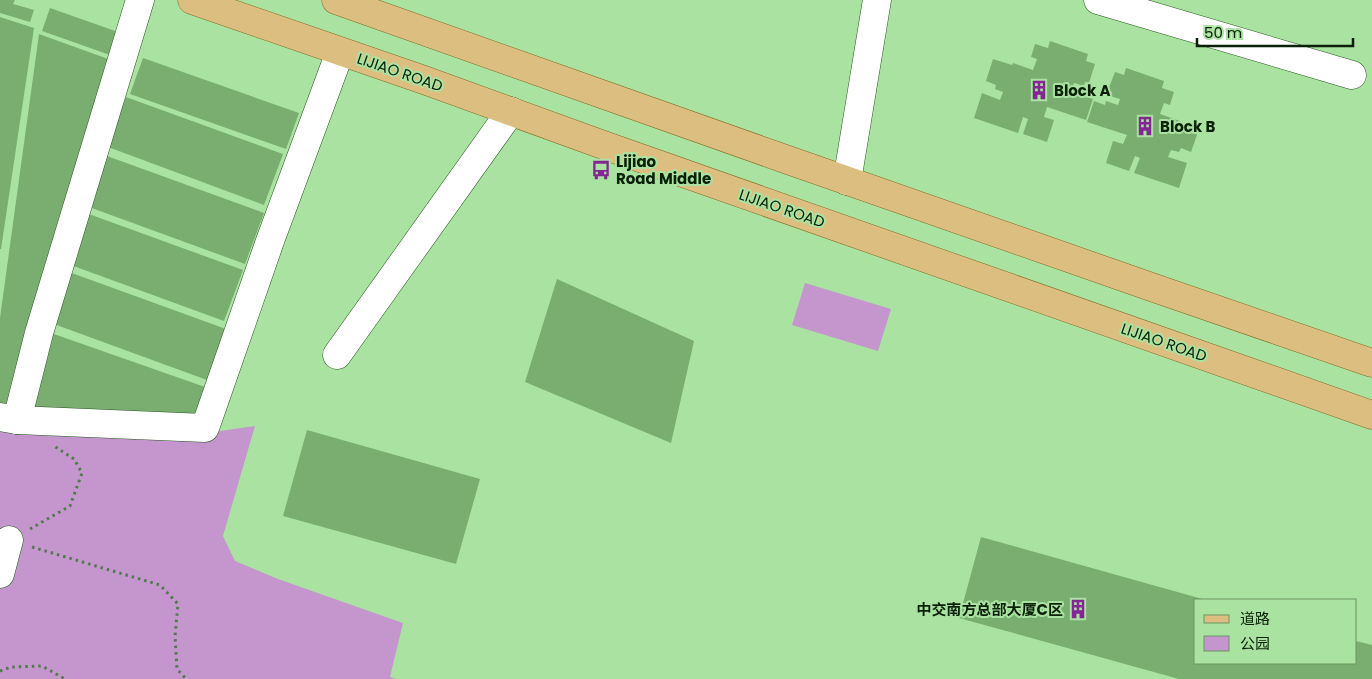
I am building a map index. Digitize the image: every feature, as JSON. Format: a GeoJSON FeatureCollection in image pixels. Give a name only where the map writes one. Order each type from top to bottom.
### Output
{"type":"FeatureCollection","features":[{"type":"Feature","properties":{"kind":"main road","name":"LIJIAO ROAD"},"geometry":{"type":"LineString","coordinates":[[192,0],[1372,415]]}},
{"type":"Feature","properties":{"kind":"main road"},"geometry":{"type":"LineString","coordinates":[[336,0],[508,59],[847,181],[1372,363]]}},
{"type":"Feature","properties":{"kind":"street"},"geometry":{"type":"LineString","coordinates":[[140,0],[39,333],[9,418],[205,428],[270,241],[340,52]]}},
{"type":"Feature","properties":{"kind":"street"},"geometry":{"type":"LineString","coordinates":[[847,181],[877,0]]}},
{"type":"Feature","properties":{"kind":"street"},"geometry":{"type":"LineString","coordinates":[[1098,0],[1352,75]]}},
{"type":"Feature","properties":{"kind":"street"},"geometry":{"type":"LineString","coordinates":[[337,355],[511,111]]}},
{"type":"Feature","properties":{"kind":"street"},"geometry":{"type":"LineString","coordinates":[[0,574],[9,540]]}},
{"type":"Feature","properties":{"kind":"path"},"geometry":{"type":"LineString","coordinates":[[9,540],[70,506],[82,473],[74,459],[52,444]]}},
{"type":"Feature","properties":{"kind":"path"},"geometry":{"type":"LineString","coordinates":[[9,540],[160,585],[178,604],[175,636],[177,670],[186,679]]}},
{"type":"Feature","properties":{"kind":"path"},"geometry":{"type":"LineString","coordinates":[[0,671],[12,667],[42,666],[65,679]]}},
{"type":"Feature","properties":{"kind":"green space"},"geometry":{"type":"Polygon","coordinates":[[[805,283],[891,309],[878,351],[792,325],[805,283]]]}},
{"type":"Feature","properties":{"kind":"green space"},"geometry":{"type":"Polygon","coordinates":[[[255,426],[223,536],[235,561],[278,579],[403,623],[390,677],[396,679],[0,679],[0,428],[170,438],[255,426]]]}},
{"type":"Feature","properties":{"kind":"building"},"geometry":{"type":"Polygon","coordinates":[[[0,0],[15,0],[13,4],[34,10],[30,22],[0,13],[0,0]]]}},
{"type":"Feature","properties":{"kind":"building"},"geometry":{"type":"Polygon","coordinates":[[[50,8],[118,32],[110,55],[42,31],[50,8]]]}},
{"type":"Feature","properties":{"kind":"building"},"geometry":{"type":"Polygon","coordinates":[[[0,17],[34,28],[1,249],[0,249],[0,17]]]}},
{"type":"Feature","properties":{"kind":"building"},"geometry":{"type":"Polygon","coordinates":[[[39,34],[111,60],[13,407],[0,404],[0,318],[39,34]]]}},
{"type":"Feature","properties":{"kind":"building","name":"Block A"},"geometry":{"type":"Polygon","coordinates":[[[1050,41],[1088,54],[1086,61],[1095,64],[1089,83],[1085,82],[1084,86],[1074,83],[1072,88],[1084,92],[1083,96],[1093,99],[1086,120],[1047,107],[1044,117],[1054,120],[1047,142],[1023,134],[1028,119],[1023,117],[1018,133],[974,118],[982,93],[1000,100],[1003,92],[995,89],[996,85],[986,81],[993,59],[1033,70],[1037,59],[1031,57],[1035,44],[1048,48],[1050,41]]]}},
{"type":"Feature","properties":{"kind":"building"},"geometry":{"type":"Polygon","coordinates":[[[143,58],[299,113],[286,149],[130,94],[143,58]]]}},
{"type":"Feature","properties":{"kind":"building","name":"Block B"},"geometry":{"type":"Polygon","coordinates":[[[1126,68],[1164,81],[1162,88],[1174,92],[1170,105],[1164,103],[1160,114],[1199,129],[1191,152],[1181,148],[1179,152],[1171,150],[1168,157],[1187,163],[1179,188],[1134,173],[1140,158],[1135,156],[1129,171],[1106,163],[1113,141],[1123,144],[1127,135],[1087,122],[1094,101],[1105,105],[1106,101],[1118,105],[1120,99],[1110,96],[1112,92],[1108,90],[1115,72],[1124,75],[1126,68]]]}},
{"type":"Feature","properties":{"kind":"building"},"geometry":{"type":"Polygon","coordinates":[[[126,97],[283,154],[264,205],[108,147],[126,97]]]}},
{"type":"Feature","properties":{"kind":"building"},"geometry":{"type":"Polygon","coordinates":[[[107,156],[264,213],[245,264],[89,207],[107,156]]]}},
{"type":"Feature","properties":{"kind":"building"},"geometry":{"type":"Polygon","coordinates":[[[86,213],[243,270],[224,321],[68,264],[86,213]]]}},
{"type":"Feature","properties":{"kind":"building"},"geometry":{"type":"Polygon","coordinates":[[[69,272],[226,329],[207,380],[51,323],[69,272]]]}},
{"type":"Feature","properties":{"kind":"building"},"geometry":{"type":"Polygon","coordinates":[[[557,279],[694,341],[671,443],[525,382],[557,279]]]}},
{"type":"Feature","properties":{"kind":"building"},"geometry":{"type":"Polygon","coordinates":[[[51,333],[205,387],[193,419],[31,407],[51,333]]]}},
{"type":"Feature","properties":{"kind":"building"},"geometry":{"type":"Polygon","coordinates":[[[307,430],[480,479],[456,564],[283,516],[307,430]]]}},
{"type":"Feature","properties":{"kind":"building","name":"中交南方总部大厦C区"},"geometry":{"type":"Polygon","coordinates":[[[981,537],[1202,599],[1194,599],[1194,664],[1357,664],[1357,641],[1372,645],[1372,679],[1179,679],[959,618],[981,537]]]}},
{"type":"Feature","properties":{"kind":"place","name":"Block A"},"geometry":{"type":"Point","coordinates":[1039,90]}},
{"type":"Feature","properties":{"kind":"place","name":"Block B"},"geometry":{"type":"Point","coordinates":[1145,126]}},
{"type":"Feature","properties":{"kind":"place","name":"Lijiao Road Middle"},"geometry":{"type":"Point","coordinates":[601,170]}},
{"type":"Feature","properties":{"kind":"place","name":"中交南方总部大厦C区"},"geometry":{"type":"Point","coordinates":[1078,609]}}]}
